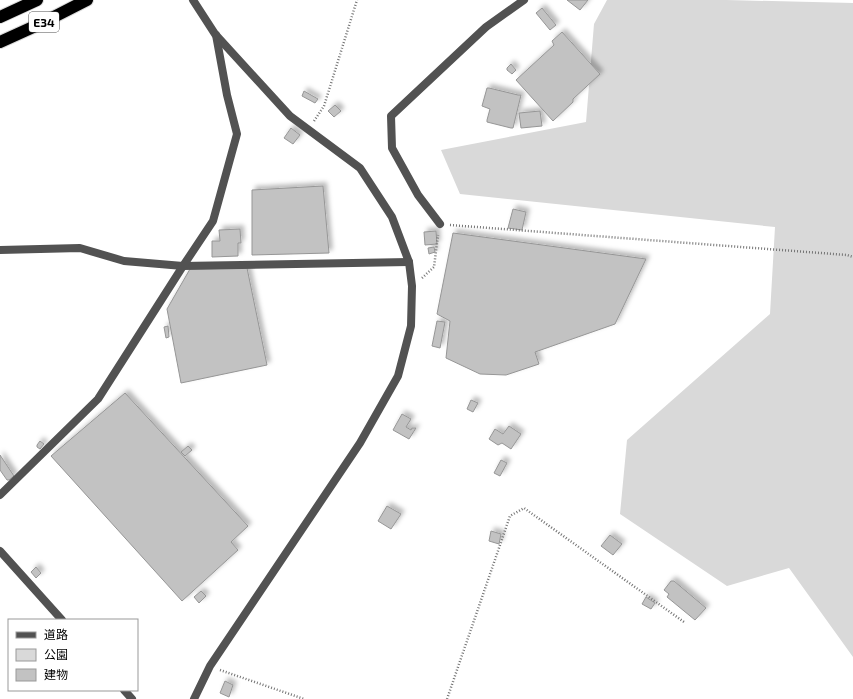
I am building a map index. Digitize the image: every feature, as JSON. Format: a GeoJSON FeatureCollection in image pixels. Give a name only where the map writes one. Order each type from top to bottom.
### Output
{"type":"FeatureCollection","features":[{"type":"Feature","properties":{"kind":"highway","name":"E34"},"geometry":{"type":"LineString","coordinates":[[0,17],[37,0]]}},
{"type":"Feature","properties":{"kind":"highway","name":"E34"},"geometry":{"type":"LineString","coordinates":[[0,42],[87,0]]}},
{"type":"Feature","properties":{"kind":"street"},"geometry":{"type":"LineString","coordinates":[[192,0],[216,34],[290,116],[360,168],[392,217],[409,262],[412,286],[411,326],[398,376],[360,443],[210,666],[194,699]]}},
{"type":"Feature","properties":{"kind":"street"},"geometry":{"type":"LineString","coordinates":[[440,224],[418,195],[392,148],[391,116],[486,27],[524,0]]}},
{"type":"Feature","properties":{"kind":"street"},"geometry":{"type":"LineString","coordinates":[[0,495],[98,399],[213,221],[237,134],[227,95],[216,34]]}},
{"type":"Feature","properties":{"kind":"street"},"geometry":{"type":"LineString","coordinates":[[0,250],[80,248],[124,261],[183,266],[409,262]]}},
{"type":"Feature","properties":{"kind":"street"},"geometry":{"type":"LineString","coordinates":[[0,551],[61,619]]}},
{"type":"Feature","properties":{"kind":"street"},"geometry":{"type":"LineString","coordinates":[[125,691],[132,699]]}},
{"type":"Feature","properties":{"kind":"path"},"geometry":{"type":"LineString","coordinates":[[309,130],[324,106],[357,0]]}},
{"type":"Feature","properties":{"kind":"path"},"geometry":{"type":"LineString","coordinates":[[412,286],[434,267],[440,224],[847,255],[853,257]]}},
{"type":"Feature","properties":{"kind":"path"},"geometry":{"type":"LineString","coordinates":[[447,699],[510,516],[524,508],[684,622]]}},
{"type":"Feature","properties":{"kind":"path"},"geometry":{"type":"LineString","coordinates":[[210,666],[304,699]]}},
{"type":"Feature","properties":{"kind":"green space"},"geometry":{"type":"Polygon","coordinates":[[[607,0],[726,0],[853,3],[853,657],[789,568],[727,586],[620,514],[627,440],[770,314],[775,227],[460,194],[441,150],[586,122],[594,24],[607,0]]]}},
{"type":"Feature","properties":{"kind":"building"},"geometry":{"type":"Polygon","coordinates":[[[567,0],[588,0],[580,10],[567,0]]]}},
{"type":"Feature","properties":{"kind":"building"},"geometry":{"type":"Polygon","coordinates":[[[542,8],[556,25],[550,30],[536,13],[542,8]]]}},
{"type":"Feature","properties":{"kind":"building"},"geometry":{"type":"Polygon","coordinates":[[[562,32],[600,74],[573,99],[573,102],[553,121],[516,80],[554,45],[552,41],[562,32]]]}},
{"type":"Feature","properties":{"kind":"building"},"geometry":{"type":"Polygon","coordinates":[[[511,64],[516,70],[512,74],[507,70],[511,64]]]}},
{"type":"Feature","properties":{"kind":"building"},"geometry":{"type":"Polygon","coordinates":[[[487,88],[521,95],[513,128],[487,122],[490,109],[482,106],[487,88]]]}},
{"type":"Feature","properties":{"kind":"building"},"geometry":{"type":"Polygon","coordinates":[[[304,91],[318,99],[315,103],[302,96],[304,91]]]}},
{"type":"Feature","properties":{"kind":"building"},"geometry":{"type":"Polygon","coordinates":[[[335,105],[341,111],[334,117],[328,111],[335,105]]]}},
{"type":"Feature","properties":{"kind":"building"},"geometry":{"type":"Polygon","coordinates":[[[540,111],[542,126],[521,128],[519,113],[540,111]]]}},
{"type":"Feature","properties":{"kind":"building"},"geometry":{"type":"Polygon","coordinates":[[[291,128],[300,135],[293,144],[284,138],[291,128]]]}},
{"type":"Feature","properties":{"kind":"building"},"geometry":{"type":"Polygon","coordinates":[[[323,186],[329,253],[252,255],[252,190],[323,186]]]}},
{"type":"Feature","properties":{"kind":"building"},"geometry":{"type":"Polygon","coordinates":[[[513,209],[526,212],[522,230],[508,228],[513,209]]]}},
{"type":"Feature","properties":{"kind":"building"},"geometry":{"type":"Polygon","coordinates":[[[240,229],[241,243],[238,243],[238,256],[212,257],[212,241],[220,241],[219,230],[240,229]]]}},
{"type":"Feature","properties":{"kind":"building"},"geometry":{"type":"Polygon","coordinates":[[[436,231],[437,244],[425,245],[424,232],[436,231]]]}},
{"type":"Feature","properties":{"kind":"building"},"geometry":{"type":"Polygon","coordinates":[[[453,233],[646,259],[615,324],[535,352],[539,364],[506,375],[480,374],[446,358],[450,321],[437,314],[453,233]]]}},
{"type":"Feature","properties":{"kind":"building"},"geometry":{"type":"Polygon","coordinates":[[[434,247],[435,252],[429,254],[428,248],[434,247]]]}},
{"type":"Feature","properties":{"kind":"building"},"geometry":{"type":"Polygon","coordinates":[[[247,268],[267,365],[181,383],[167,309],[190,269],[247,268]]]}},
{"type":"Feature","properties":{"kind":"building"},"geometry":{"type":"Polygon","coordinates":[[[437,321],[445,322],[440,348],[432,346],[437,321]]]}},
{"type":"Feature","properties":{"kind":"building"},"geometry":{"type":"Polygon","coordinates":[[[168,326],[169,337],[166,338],[164,327],[168,326]]]}},
{"type":"Feature","properties":{"kind":"building"},"geometry":{"type":"Polygon","coordinates":[[[125,393],[248,526],[231,542],[238,550],[182,601],[51,456],[125,393]]]}},
{"type":"Feature","properties":{"kind":"building"},"geometry":{"type":"Polygon","coordinates":[[[471,400],[478,403],[473,412],[467,409],[471,400]]]}},
{"type":"Feature","properties":{"kind":"building"},"geometry":{"type":"Polygon","coordinates":[[[402,414],[411,419],[406,427],[411,430],[412,428],[416,428],[409,439],[393,430],[402,414]]]}},
{"type":"Feature","properties":{"kind":"building"},"geometry":{"type":"Polygon","coordinates":[[[509,426],[521,434],[511,449],[502,443],[498,445],[489,439],[495,429],[503,434],[509,426]]]}},
{"type":"Feature","properties":{"kind":"building"},"geometry":{"type":"Polygon","coordinates":[[[40,441],[44,444],[40,449],[37,445],[40,441]]]}},
{"type":"Feature","properties":{"kind":"building"},"geometry":{"type":"Polygon","coordinates":[[[188,446],[192,450],[185,456],[181,452],[188,446]]]}},
{"type":"Feature","properties":{"kind":"building"},"geometry":{"type":"Polygon","coordinates":[[[0,455],[14,476],[9,480],[7,480],[0,470],[0,455]]]}},
{"type":"Feature","properties":{"kind":"building"},"geometry":{"type":"Polygon","coordinates":[[[501,460],[507,463],[500,476],[494,473],[501,460]]]}},
{"type":"Feature","properties":{"kind":"building"},"geometry":{"type":"Polygon","coordinates":[[[387,506],[401,514],[391,529],[378,521],[387,506]]]}},
{"type":"Feature","properties":{"kind":"building"},"geometry":{"type":"Polygon","coordinates":[[[491,531],[501,534],[499,544],[489,541],[491,531]]]}},
{"type":"Feature","properties":{"kind":"building"},"geometry":{"type":"Polygon","coordinates":[[[610,535],[622,544],[613,555],[601,546],[610,535]]]}},
{"type":"Feature","properties":{"kind":"building"},"geometry":{"type":"Polygon","coordinates":[[[36,567],[41,573],[36,578],[31,572],[36,567]]]}},
{"type":"Feature","properties":{"kind":"building"},"geometry":{"type":"Polygon","coordinates":[[[671,581],[674,581],[706,608],[695,620],[667,597],[669,594],[664,590],[671,581]]]}},
{"type":"Feature","properties":{"kind":"building"},"geometry":{"type":"Polygon","coordinates":[[[201,591],[206,596],[199,603],[194,597],[201,591]]]}},
{"type":"Feature","properties":{"kind":"building"},"geometry":{"type":"Polygon","coordinates":[[[646,597],[655,603],[651,609],[642,604],[646,597]]]}},
{"type":"Feature","properties":{"kind":"building"},"geometry":{"type":"Polygon","coordinates":[[[225,681],[233,685],[229,697],[220,693],[225,681]]]}}]}
